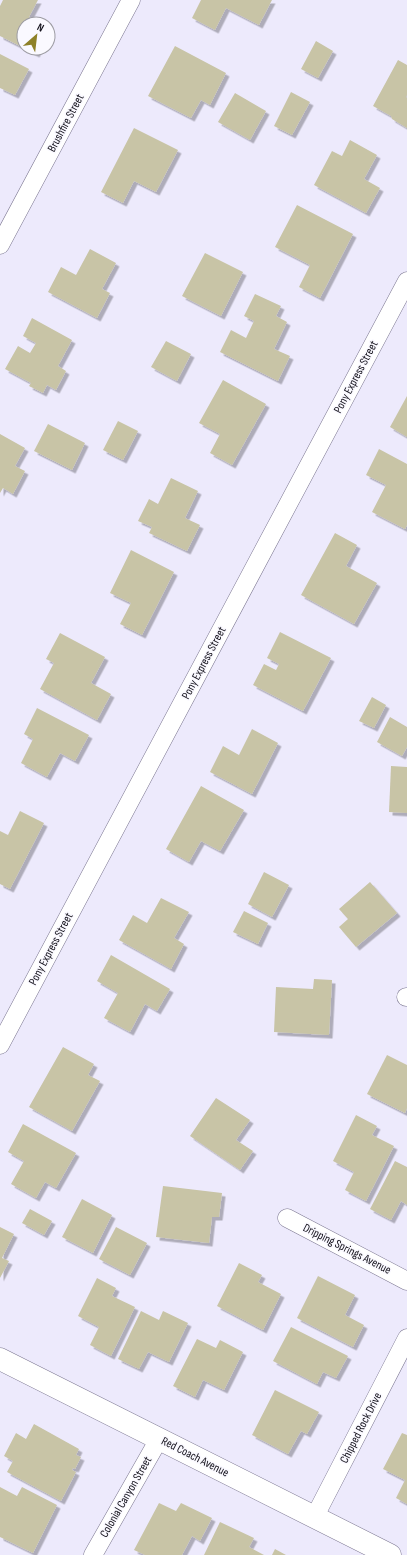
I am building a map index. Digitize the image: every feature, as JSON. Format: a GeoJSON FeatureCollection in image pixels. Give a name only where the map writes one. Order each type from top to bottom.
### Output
{"type":"FeatureCollection","features":[{"type":"Feature","properties":{"kind":"street","name":"Brushfire Street"},"geometry":{"type":"LineString","coordinates":[[0,245],[131,0]]}},
{"type":"Feature","properties":{"kind":"street","name":"Pony Express Street"},"geometry":{"type":"LineString","coordinates":[[0,1045],[407,281]]}},
{"type":"Feature","properties":{"kind":"street","name":"Dripping Springs Avenue"},"geometry":{"type":"LineString","coordinates":[[287,1218],[407,1280]]}},
{"type":"Feature","properties":{"kind":"street","name":"Chipped Rock Drive"},"geometry":{"type":"LineString","coordinates":[[314,1518],[407,1338]]}},
{"type":"Feature","properties":{"kind":"street","name":"Red Coach Avenue"},"geometry":{"type":"LineString","coordinates":[[0,1359],[390,1555]]}},
{"type":"Feature","properties":{"kind":"street","name":"Colonial Canyon Street"},"geometry":{"type":"LineString","coordinates":[[93,1555],[159,1439]]}},
{"type":"Feature","properties":{"kind":"building"},"geometry":{"type":"Polygon","coordinates":[[[3,0],[38,0],[30,16],[16,16],[16,44],[0,36],[0,6],[3,0]]]}},
{"type":"Feature","properties":{"kind":"building"},"geometry":{"type":"Polygon","coordinates":[[[201,0],[272,0],[259,25],[226,8],[215,30],[192,18],[201,0]]]}},
{"type":"Feature","properties":{"kind":"building"},"geometry":{"type":"Polygon","coordinates":[[[316,41],[333,51],[318,78],[301,69],[316,41]]]}},
{"type":"Feature","properties":{"kind":"building"},"geometry":{"type":"Polygon","coordinates":[[[175,46],[226,73],[210,105],[201,100],[191,118],[148,96],[175,46]]]}},
{"type":"Feature","properties":{"kind":"building"},"geometry":{"type":"Polygon","coordinates":[[[0,54],[29,69],[15,95],[0,88],[0,54]]]}},
{"type":"Feature","properties":{"kind":"building"},"geometry":{"type":"Polygon","coordinates":[[[398,60],[407,65],[407,128],[392,119],[391,116],[373,106],[398,60]]]}},
{"type":"Feature","properties":{"kind":"building"},"geometry":{"type":"Polygon","coordinates":[[[291,92],[310,102],[292,135],[274,126],[291,92]]]}},
{"type":"Feature","properties":{"kind":"building"},"geometry":{"type":"Polygon","coordinates":[[[235,93],[266,111],[250,140],[218,122],[235,93]]]}},
{"type":"Feature","properties":{"kind":"building"},"geometry":{"type":"Polygon","coordinates":[[[134,128],[178,150],[156,192],[134,181],[123,203],[101,192],[134,128]]]}},
{"type":"Feature","properties":{"kind":"building"},"geometry":{"type":"Polygon","coordinates":[[[350,140],[377,155],[364,179],[380,188],[366,213],[314,185],[332,151],[342,156],[350,140]]]}},
{"type":"Feature","properties":{"kind":"building"},"geometry":{"type":"Polygon","coordinates":[[[297,205],[353,234],[320,298],[299,287],[310,265],[275,247],[297,205]]]}},
{"type":"Feature","properties":{"kind":"building"},"geometry":{"type":"Polygon","coordinates":[[[90,249],[116,263],[102,289],[110,293],[97,318],[48,292],[61,267],[76,275],[90,249]]]}},
{"type":"Feature","properties":{"kind":"building"},"geometry":{"type":"Polygon","coordinates":[[[205,253],[243,272],[221,316],[182,296],[205,253]]]}},
{"type":"Feature","properties":{"kind":"building"},"geometry":{"type":"Polygon","coordinates":[[[255,294],[281,306],[276,316],[287,322],[274,349],[290,356],[278,381],[220,352],[231,330],[246,338],[254,321],[244,316],[255,294]]]}},
{"type":"Feature","properties":{"kind":"building"},"geometry":{"type":"Polygon","coordinates":[[[32,318],[72,340],[58,366],[66,371],[56,390],[47,385],[43,393],[29,386],[31,383],[5,369],[18,346],[30,353],[36,343],[23,336],[32,318]]]}},
{"type":"Feature","properties":{"kind":"building"},"geometry":{"type":"Polygon","coordinates":[[[166,341],[191,354],[177,381],[151,367],[166,341]]]}},
{"type":"Feature","properties":{"kind":"building"},"geometry":{"type":"Polygon","coordinates":[[[223,380],[266,404],[232,465],[210,453],[220,434],[199,423],[223,380]]]}},
{"type":"Feature","properties":{"kind":"building"},"geometry":{"type":"Polygon","coordinates":[[[407,396],[407,437],[390,427],[407,396]]]}},
{"type":"Feature","properties":{"kind":"building"},"geometry":{"type":"Polygon","coordinates":[[[118,421],[138,431],[123,460],[103,450],[118,421]]]}},
{"type":"Feature","properties":{"kind":"building"},"geometry":{"type":"Polygon","coordinates":[[[48,424],[85,443],[72,470],[34,451],[48,424]]]}},
{"type":"Feature","properties":{"kind":"building"},"geometry":{"type":"Polygon","coordinates":[[[0,434],[25,448],[15,466],[25,471],[13,494],[3,488],[0,493],[0,434]]]}},
{"type":"Feature","properties":{"kind":"building"},"geometry":{"type":"Polygon","coordinates":[[[379,449],[407,464],[407,525],[405,529],[372,512],[386,485],[366,475],[379,449]]]}},
{"type":"Feature","properties":{"kind":"building"},"geometry":{"type":"Polygon","coordinates":[[[171,478],[198,491],[185,518],[200,525],[187,551],[149,533],[152,527],[138,521],[149,499],[158,504],[171,478]]]}},
{"type":"Feature","properties":{"kind":"building"},"geometry":{"type":"Polygon","coordinates":[[[335,533],[357,545],[346,566],[377,583],[354,624],[301,595],[335,533]]]}},
{"type":"Feature","properties":{"kind":"building"},"geometry":{"type":"Polygon","coordinates":[[[131,550],[174,572],[142,635],[120,624],[131,603],[110,593],[131,550]]]}},
{"type":"Feature","properties":{"kind":"building"},"geometry":{"type":"Polygon","coordinates":[[[280,632],[331,658],[303,711],[253,685],[264,664],[276,670],[279,664],[267,658],[280,632]]]}},
{"type":"Feature","properties":{"kind":"building"},"geometry":{"type":"Polygon","coordinates":[[[60,633],[105,657],[91,683],[111,694],[97,720],[40,689],[54,663],[46,659],[60,633]]]}},
{"type":"Feature","properties":{"kind":"building"},"geometry":{"type":"Polygon","coordinates":[[[372,697],[386,705],[374,728],[359,721],[372,697]]]}},
{"type":"Feature","properties":{"kind":"building"},"geometry":{"type":"Polygon","coordinates":[[[37,708],[89,735],[75,761],[60,753],[47,777],[21,763],[33,739],[24,734],[37,708]]]}},
{"type":"Feature","properties":{"kind":"building"},"geometry":{"type":"Polygon","coordinates":[[[390,717],[407,727],[407,747],[402,756],[377,742],[390,717]]]}},
{"type":"Feature","properties":{"kind":"building"},"geometry":{"type":"Polygon","coordinates":[[[252,729],[278,743],[252,794],[210,772],[223,746],[239,755],[252,729]]]}},
{"type":"Feature","properties":{"kind":"building"},"geometry":{"type":"Polygon","coordinates":[[[391,766],[407,767],[407,813],[389,812],[391,766]]]}},
{"type":"Feature","properties":{"kind":"building"},"geometry":{"type":"Polygon","coordinates":[[[201,786],[244,810],[220,851],[201,841],[189,862],[166,849],[201,786]]]}},
{"type":"Feature","properties":{"kind":"building"},"geometry":{"type":"Polygon","coordinates":[[[20,811],[44,823],[10,889],[0,884],[0,831],[8,835],[20,811]]]}},
{"type":"Feature","properties":{"kind":"building"},"geometry":{"type":"Polygon","coordinates":[[[264,872],[289,885],[272,917],[248,904],[264,872]]]}},
{"type":"Feature","properties":{"kind":"building"},"geometry":{"type":"Polygon","coordinates":[[[370,882],[397,913],[356,947],[339,927],[348,919],[339,909],[370,882]]]}},
{"type":"Feature","properties":{"kind":"building"},"geometry":{"type":"Polygon","coordinates":[[[161,898],[189,912],[174,938],[184,944],[171,969],[119,940],[133,915],[147,923],[161,898]]]}},
{"type":"Feature","properties":{"kind":"building"},"geometry":{"type":"Polygon","coordinates":[[[244,911],[268,923],[258,944],[233,932],[244,911]]]}},
{"type":"Feature","properties":{"kind":"building"},"geometry":{"type":"Polygon","coordinates":[[[111,955],[170,989],[157,1011],[145,1004],[130,1032],[104,1018],[118,993],[97,981],[111,955]]]}},
{"type":"Feature","properties":{"kind":"building"},"geometry":{"type":"Polygon","coordinates":[[[314,979],[332,980],[329,1035],[274,1032],[276,987],[313,989],[314,979]]]}},
{"type":"Feature","properties":{"kind":"building"},"geometry":{"type":"Polygon","coordinates":[[[63,1047],[94,1064],[88,1075],[100,1081],[72,1131],[29,1107],[63,1047]]]}},
{"type":"Feature","properties":{"kind":"building"},"geometry":{"type":"Polygon","coordinates":[[[387,1055],[407,1065],[407,1108],[405,1113],[367,1094],[387,1055]]]}},
{"type":"Feature","properties":{"kind":"building"},"geometry":{"type":"Polygon","coordinates":[[[216,1098],[250,1120],[236,1140],[253,1151],[240,1170],[190,1136],[216,1098]]]}},
{"type":"Feature","properties":{"kind":"building"},"geometry":{"type":"Polygon","coordinates":[[[356,1115],[377,1126],[372,1135],[394,1146],[366,1201],[345,1190],[354,1172],[333,1161],[356,1115]]]}},
{"type":"Feature","properties":{"kind":"building"},"geometry":{"type":"Polygon","coordinates":[[[23,1124],[76,1153],[56,1188],[45,1182],[36,1198],[11,1184],[24,1161],[8,1152],[23,1124]]]}},
{"type":"Feature","properties":{"kind":"building"},"geometry":{"type":"Polygon","coordinates":[[[395,1161],[407,1167],[407,1205],[401,1201],[391,1220],[370,1209],[395,1161]]]}},
{"type":"Feature","properties":{"kind":"building"},"geometry":{"type":"Polygon","coordinates":[[[163,1186],[222,1193],[219,1217],[212,1217],[209,1243],[156,1237],[163,1186]]]}},
{"type":"Feature","properties":{"kind":"building"},"geometry":{"type":"Polygon","coordinates":[[[82,1199],[112,1215],[93,1253],[62,1237],[82,1199]]]}},
{"type":"Feature","properties":{"kind":"building"},"geometry":{"type":"Polygon","coordinates":[[[30,1209],[52,1221],[44,1235],[22,1223],[30,1209]]]}},
{"type":"Feature","properties":{"kind":"building"},"geometry":{"type":"Polygon","coordinates":[[[0,1227],[14,1234],[2,1258],[9,1261],[0,1278],[0,1227]]]}},
{"type":"Feature","properties":{"kind":"building"},"geometry":{"type":"Polygon","coordinates":[[[116,1227],[147,1243],[130,1275],[99,1259],[116,1227]]]}},
{"type":"Feature","properties":{"kind":"building"},"geometry":{"type":"Polygon","coordinates":[[[239,1263],[262,1275],[258,1282],[281,1294],[263,1330],[217,1306],[239,1263]]]}},
{"type":"Feature","properties":{"kind":"building"},"geometry":{"type":"Polygon","coordinates":[[[318,1276],[355,1295],[345,1315],[364,1325],[353,1347],[297,1318],[318,1276]]]}},
{"type":"Feature","properties":{"kind":"building"},"geometry":{"type":"Polygon","coordinates":[[[97,1278],[116,1288],[112,1296],[135,1307],[111,1356],[90,1345],[99,1327],[78,1316],[97,1278]]]}},
{"type":"Feature","properties":{"kind":"building"},"geometry":{"type":"Polygon","coordinates":[[[141,1311],[159,1320],[163,1311],[188,1323],[169,1362],[148,1352],[139,1369],[118,1359],[141,1311]]]}},
{"type":"Feature","properties":{"kind":"building"},"geometry":{"type":"Polygon","coordinates":[[[291,1327],[348,1356],[336,1378],[323,1372],[317,1384],[273,1361],[291,1327]]]}},
{"type":"Feature","properties":{"kind":"building"},"geometry":{"type":"Polygon","coordinates":[[[197,1339],[216,1348],[220,1340],[243,1352],[224,1390],[203,1380],[195,1397],[173,1386],[197,1339]]]}},
{"type":"Feature","properties":{"kind":"building"},"geometry":{"type":"Polygon","coordinates":[[[275,1390],[319,1412],[307,1434],[301,1431],[288,1454],[252,1435],[275,1390]]]}},
{"type":"Feature","properties":{"kind":"building"},"geometry":{"type":"Polygon","coordinates":[[[34,1424],[79,1449],[76,1455],[81,1457],[75,1469],[73,1468],[72,1470],[76,1472],[61,1501],[7,1472],[13,1461],[4,1456],[16,1433],[26,1439],[34,1424]]]}},
{"type":"Feature","properties":{"kind":"building"},"geometry":{"type":"Polygon","coordinates":[[[402,1433],[407,1435],[407,1504],[396,1498],[405,1480],[383,1469],[402,1433]]]}},
{"type":"Feature","properties":{"kind":"building"},"geometry":{"type":"Polygon","coordinates":[[[0,1487],[17,1496],[22,1487],[57,1505],[33,1553],[0,1537],[0,1487]]]}},
{"type":"Feature","properties":{"kind":"building"},"geometry":{"type":"Polygon","coordinates":[[[159,1503],[176,1511],[181,1503],[212,1518],[200,1541],[192,1536],[182,1555],[145,1555],[134,1550],[159,1503]]]}},
{"type":"Feature","properties":{"kind":"building"},"geometry":{"type":"Polygon","coordinates":[[[220,1522],[254,1538],[249,1547],[264,1555],[204,1555],[220,1522]]]}},
{"type":"Feature","properties":{"kind":"building"},"geometry":{"type":"Polygon","coordinates":[[[275,1549],[286,1555],[272,1555],[275,1549]]]}}]}
